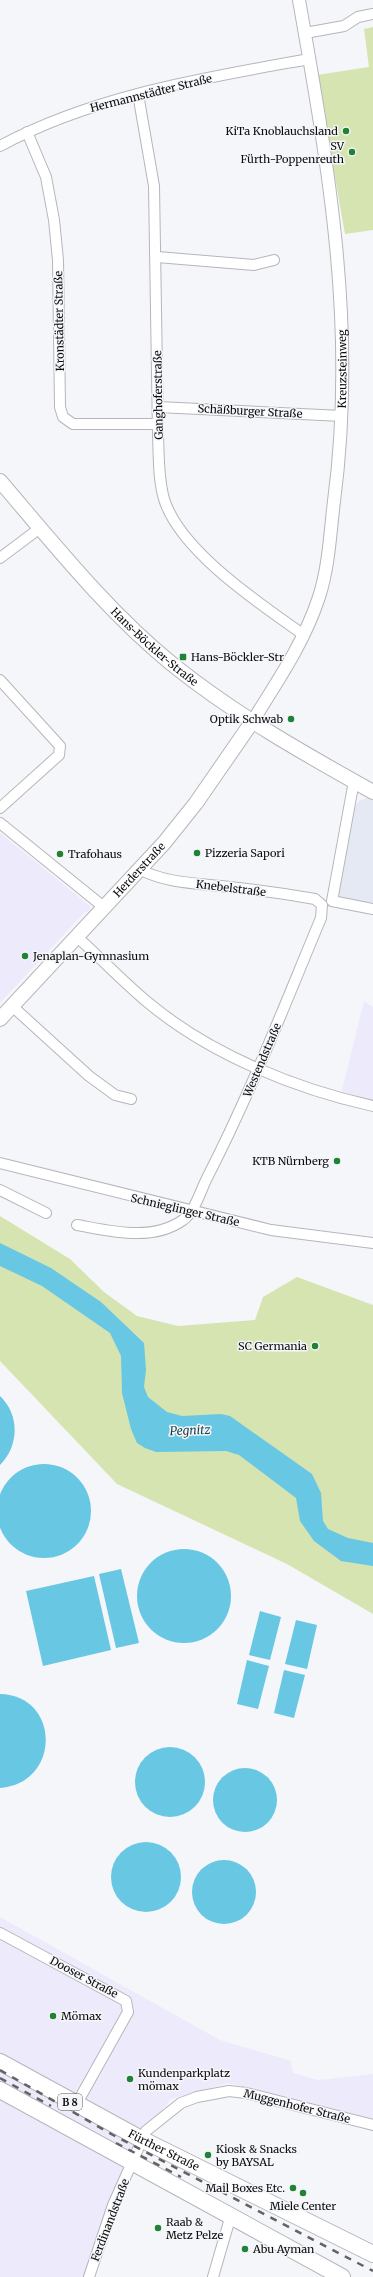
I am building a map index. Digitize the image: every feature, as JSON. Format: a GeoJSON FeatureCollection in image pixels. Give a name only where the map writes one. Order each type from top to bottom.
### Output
{"type":"FeatureCollection","features":[{"type":"Feature","properties":{"kind":"main road","name":"Hans-Böckler-Straße"},"geometry":{"type":"LineString","coordinates":[[0,481],[92,587],[152,647],[252,722],[373,792]]}},
{"type":"Feature","properties":{"kind":"main road","name":"Herderstraße"},"geometry":{"type":"LineString","coordinates":[[0,1019],[141,870],[196,803],[252,722]]}},
{"type":"Feature","properties":{"kind":"main road","name":"Fürther Straße"},"geometry":{"type":"LineString","coordinates":[[0,2062],[76,2105],[141,2139],[373,2254]]}},
{"type":"Feature","properties":{"kind":"main road","name":"B 8"},"geometry":{"type":"LineString","coordinates":[[0,2090],[339,2276]]}},
{"type":"Feature","properties":{"kind":"main road"},"geometry":{"type":"LineString","coordinates":[[100,2145],[113,2137],[114,2130],[111,2123]]}},
{"type":"Feature","properties":{"kind":"main road"},"geometry":{"type":"LineString","coordinates":[[166,2181],[167,2167],[172,2162],[181,2159]]}},
{"type":"Feature","properties":{"kind":"street","name":"Kreuzsteinweg"},"geometry":{"type":"LineString","coordinates":[[252,722],[304,635],[319,597],[326,568],[338,476],[342,416],[343,334],[339,261],[327,164],[299,0]]}},
{"type":"Feature","properties":{"kind":"street"},"geometry":{"type":"LineString","coordinates":[[305,33],[344,26],[358,17],[373,14]]}},
{"type":"Feature","properties":{"kind":"street","name":"Hermannstädter Straße"},"geometry":{"type":"LineString","coordinates":[[0,146],[27,132],[100,104],[204,79],[309,59]]}},
{"type":"Feature","properties":{"kind":"street","name":"Ganghoferstraße"},"geometry":{"type":"LineString","coordinates":[[138,94],[154,186],[157,257],[158,424],[161,488],[168,509],[179,528],[201,553],[249,595],[304,635]]}},
{"type":"Feature","properties":{"kind":"street","name":"Kronstädter Straße"},"geometry":{"type":"LineString","coordinates":[[27,132],[46,177],[54,220],[58,260],[60,408],[63,417],[73,424],[158,424]]}},
{"type":"Feature","properties":{"kind":"street"},"geometry":{"type":"LineString","coordinates":[[157,257],[254,265],[274,260]]}},
{"type":"Feature","properties":{"kind":"street","name":"Schäßburger Straße"},"geometry":{"type":"LineString","coordinates":[[158,407],[342,416]]}},
{"type":"Feature","properties":{"kind":"street"},"geometry":{"type":"LineString","coordinates":[[0,558],[40,528]]}},
{"type":"Feature","properties":{"kind":"street"},"geometry":{"type":"LineString","coordinates":[[0,680],[60,746],[59,755],[0,808]]}},
{"type":"Feature","properties":{"kind":"street","name":"Westendstraße"},"geometry":{"type":"LineString","coordinates":[[190,1212],[226,1141],[259,1069],[327,903],[347,778]]}},
{"type":"Feature","properties":{"kind":"street"},"geometry":{"type":"LineString","coordinates":[[0,823],[105,908]]}},
{"type":"Feature","properties":{"kind":"street","name":"Knebelstraße"},"geometry":{"type":"LineString","coordinates":[[141,870],[154,877],[173,881],[285,894],[315,899],[327,903],[373,909]]}},
{"type":"Feature","properties":{"kind":"street"},"geometry":{"type":"LineString","coordinates":[[77,937],[151,1005],[196,1036],[259,1069],[304,1087],[373,1106]]}},
{"type":"Feature","properties":{"kind":"street"},"geometry":{"type":"LineString","coordinates":[[12,1006],[89,1076],[115,1096],[131,1099]]}},
{"type":"Feature","properties":{"kind":"street","name":"Schnieglinger Straße"},"geometry":{"type":"LineString","coordinates":[[0,1163],[190,1212],[271,1230],[373,1243]]}},
{"type":"Feature","properties":{"kind":"street"},"geometry":{"type":"LineString","coordinates":[[0,1190],[46,1213]]}},
{"type":"Feature","properties":{"kind":"street"},"geometry":{"type":"LineString","coordinates":[[76,1225],[124,1233],[143,1233],[175,1225],[190,1212]]}},
{"type":"Feature","properties":{"kind":"street","name":"Dooser Straße"},"geometry":{"type":"LineString","coordinates":[[0,1933],[126,2001],[128,2012],[76,2105]]}},
{"type":"Feature","properties":{"kind":"street","name":"Muggenhofer Straße"},"geometry":{"type":"LineString","coordinates":[[132,2162],[141,2139],[151,2126],[181,2104],[197,2097],[229,2091],[246,2093],[373,2125]]}},
{"type":"Feature","properties":{"kind":"street","name":"Ferdinandstraße"},"geometry":{"type":"LineString","coordinates":[[89,2277],[113,2205],[132,2162]]}},
{"type":"Feature","properties":{"kind":"street"},"geometry":{"type":"LineString","coordinates":[[213,2277],[230,2215]]}},
{"type":"Feature","properties":{"kind":"shaded area"},"geometry":{"type":"Polygon","coordinates":[[[367,798],[373,800],[373,905],[338,899],[336,894],[353,809],[360,800],[367,798]]]}},
{"type":"Feature","properties":{"kind":"shaded area"},"geometry":{"type":"Polygon","coordinates":[[[0,833],[90,906],[90,910],[84,913],[0,1003],[0,833]]]}},
{"type":"Feature","properties":{"kind":"shaded area"},"geometry":{"type":"Polygon","coordinates":[[[364,1001],[373,1007],[373,1102],[341,1094],[364,1001]]]}},
{"type":"Feature","properties":{"kind":"shaded area"},"geometry":{"type":"Polygon","coordinates":[[[0,1917],[220,2040],[291,2061],[293,2073],[318,2080],[373,2074],[373,2120],[228,2083],[171,2099],[131,2149],[93,2277],[0,2277],[0,1917]]]}},
{"type":"Feature","properties":{"kind":"green space","name":"SV Fürth-Poppenreuth"},"geometry":{"type":"Polygon","coordinates":[[[373,27],[373,230],[345,234],[317,75],[369,67],[364,29],[373,27]]]}},
{"type":"Feature","properties":{"kind":"green space"},"geometry":{"type":"Polygon","coordinates":[[[0,1216],[70,1259],[104,1292],[137,1316],[178,1326],[255,1320],[263,1297],[297,1277],[373,1305],[373,1614],[287,1564],[117,1484],[0,1361],[0,1216]]]}},
{"type":"Feature","properties":{"kind":"water","name":"Pegnitz"},"geometry":{"type":"Polygon","coordinates":[[[0,1243],[51,1268],[101,1302],[144,1343],[146,1370],[144,1387],[148,1397],[167,1412],[182,1416],[221,1414],[230,1416],[312,1474],[321,1493],[323,1521],[328,1529],[348,1538],[373,1543],[373,1566],[341,1561],[314,1541],[300,1521],[296,1498],[239,1455],[226,1451],[156,1452],[137,1443],[131,1429],[122,1393],[121,1356],[110,1333],[42,1286],[0,1266],[0,1243]]]}},
{"type":"Feature","properties":{"kind":"water"},"geometry":{"type":"Polygon","coordinates":[[[0,1396],[7,1404],[11,1412],[15,1430],[11,1449],[0,1465],[0,1396]]]}},
{"type":"Feature","properties":{"kind":"water"},"geometry":{"type":"Polygon","coordinates":[[[44,1464],[62,1468],[77,1478],[87,1493],[91,1511],[87,1529],[77,1544],[62,1554],[44,1558],[26,1554],[11,1544],[1,1529],[-3,1511],[1,1493],[11,1478],[26,1468],[44,1464]]]}},
{"type":"Feature","properties":{"kind":"water"},"geometry":{"type":"Polygon","coordinates":[[[184,1549],[202,1552],[217,1563],[228,1578],[231,1596],[228,1614],[217,1629],[202,1640],[184,1643],[166,1640],[151,1629],[140,1614],[137,1596],[140,1578],[151,1563],[166,1552],[184,1549]]]}},
{"type":"Feature","properties":{"kind":"water"},"geometry":{"type":"Polygon","coordinates":[[[121,1569],[139,1643],[116,1648],[99,1574],[121,1569]]]}},
{"type":"Feature","properties":{"kind":"water"},"geometry":{"type":"Polygon","coordinates":[[[94,1576],[111,1650],[43,1666],[26,1591],[94,1576]]]}},
{"type":"Feature","properties":{"kind":"water"},"geometry":{"type":"Polygon","coordinates":[[[260,1611],[281,1617],[270,1660],[249,1655],[260,1611]]]}},
{"type":"Feature","properties":{"kind":"water"},"geometry":{"type":"Polygon","coordinates":[[[296,1620],[317,1625],[307,1669],[285,1664],[296,1620]]]}},
{"type":"Feature","properties":{"kind":"water"},"geometry":{"type":"Polygon","coordinates":[[[247,1660],[269,1666],[258,1709],[237,1704],[247,1660]]]}},
{"type":"Feature","properties":{"kind":"water"},"geometry":{"type":"Polygon","coordinates":[[[284,1670],[305,1675],[294,1718],[274,1713],[284,1670]]]}},
{"type":"Feature","properties":{"kind":"water"},"geometry":{"type":"Polygon","coordinates":[[[0,1694],[20,1698],[34,1708],[43,1723],[46,1740],[43,1756],[35,1771],[20,1783],[0,1788],[0,1694]]]}},
{"type":"Feature","properties":{"kind":"water"},"geometry":{"type":"Polygon","coordinates":[[[170,1747],[189,1753],[199,1763],[205,1782],[199,1801],[189,1811],[170,1817],[151,1811],[141,1801],[135,1782],[141,1763],[151,1753],[170,1747]]]}},
{"type":"Feature","properties":{"kind":"water"},"geometry":{"type":"Polygon","coordinates":[[[245,1768],[263,1774],[271,1782],[277,1800],[271,1818],[263,1826],[245,1832],[227,1826],[219,1818],[213,1800],[219,1782],[227,1774],[245,1768]]]}},
{"type":"Feature","properties":{"kind":"water"},"geometry":{"type":"Polygon","coordinates":[[[146,1842],[165,1848],[175,1858],[181,1877],[175,1896],[165,1906],[146,1912],[127,1906],[117,1896],[111,1877],[117,1858],[127,1848],[146,1842]]]}},
{"type":"Feature","properties":{"kind":"water"},"geometry":{"type":"Polygon","coordinates":[[[224,1860],[242,1866],[250,1874],[256,1892],[250,1910],[242,1918],[224,1924],[206,1918],[198,1910],[192,1892],[198,1874],[206,1866],[224,1860]]]}},
{"type":"Feature","properties":{"kind":"railway"},"geometry":{"type":"LineString","coordinates":[[0,2070],[113,2135],[373,2271]]}},
{"type":"Feature","properties":{"kind":"railway"},"geometry":{"type":"LineString","coordinates":[[0,2078],[51,2106]]}},
{"type":"Feature","properties":{"kind":"railway"},"geometry":{"type":"LineString","coordinates":[[116,2143],[181,2177]]}},
{"type":"Feature","properties":{"kind":"place","name":"KiTa Knoblauchsland"},"geometry":{"type":"Point","coordinates":[346,131]}},
{"type":"Feature","properties":{"kind":"place","name":"SV Fürth-Poppenreuth"},"geometry":{"type":"Point","coordinates":[352,152]}},
{"type":"Feature","properties":{"kind":"place","name":"Hans-Böckler-Str"},"geometry":{"type":"Point","coordinates":[183,657]}},
{"type":"Feature","properties":{"kind":"place","name":"Optik Schwab"},"geometry":{"type":"Point","coordinates":[291,719]}},
{"type":"Feature","properties":{"kind":"place","name":"Pizzeria Sapori"},"geometry":{"type":"Point","coordinates":[197,853]}},
{"type":"Feature","properties":{"kind":"place","name":"Trafohaus"},"geometry":{"type":"Point","coordinates":[60,854]}},
{"type":"Feature","properties":{"kind":"place","name":"Jenaplan-Gymnasium"},"geometry":{"type":"Point","coordinates":[25,956]}},
{"type":"Feature","properties":{"kind":"place","name":"KTB Nürnberg"},"geometry":{"type":"Point","coordinates":[337,1161]}},
{"type":"Feature","properties":{"kind":"place","name":"SC Germania"},"geometry":{"type":"Point","coordinates":[315,1346]}},
{"type":"Feature","properties":{"kind":"place","name":"Mömax"},"geometry":{"type":"Point","coordinates":[53,2016]}},
{"type":"Feature","properties":{"kind":"place","name":"Kundenparkplatz mömax"},"geometry":{"type":"Point","coordinates":[130,2079]}},
{"type":"Feature","properties":{"kind":"place","name":"Kiosk & Snacks by BAYSAL"},"geometry":{"type":"Point","coordinates":[208,2155]}},
{"type":"Feature","properties":{"kind":"place","name":"Mail Boxes Etc."},"geometry":{"type":"Point","coordinates":[293,2188]}},
{"type":"Feature","properties":{"kind":"place","name":"Miele Center"},"geometry":{"type":"Point","coordinates":[303,2193]}},
{"type":"Feature","properties":{"kind":"place","name":"Raab & Metz Pelze"},"geometry":{"type":"Point","coordinates":[158,2228]}},
{"type":"Feature","properties":{"kind":"place","name":"Abu Ayman"},"geometry":{"type":"Point","coordinates":[245,2249]}}]}
